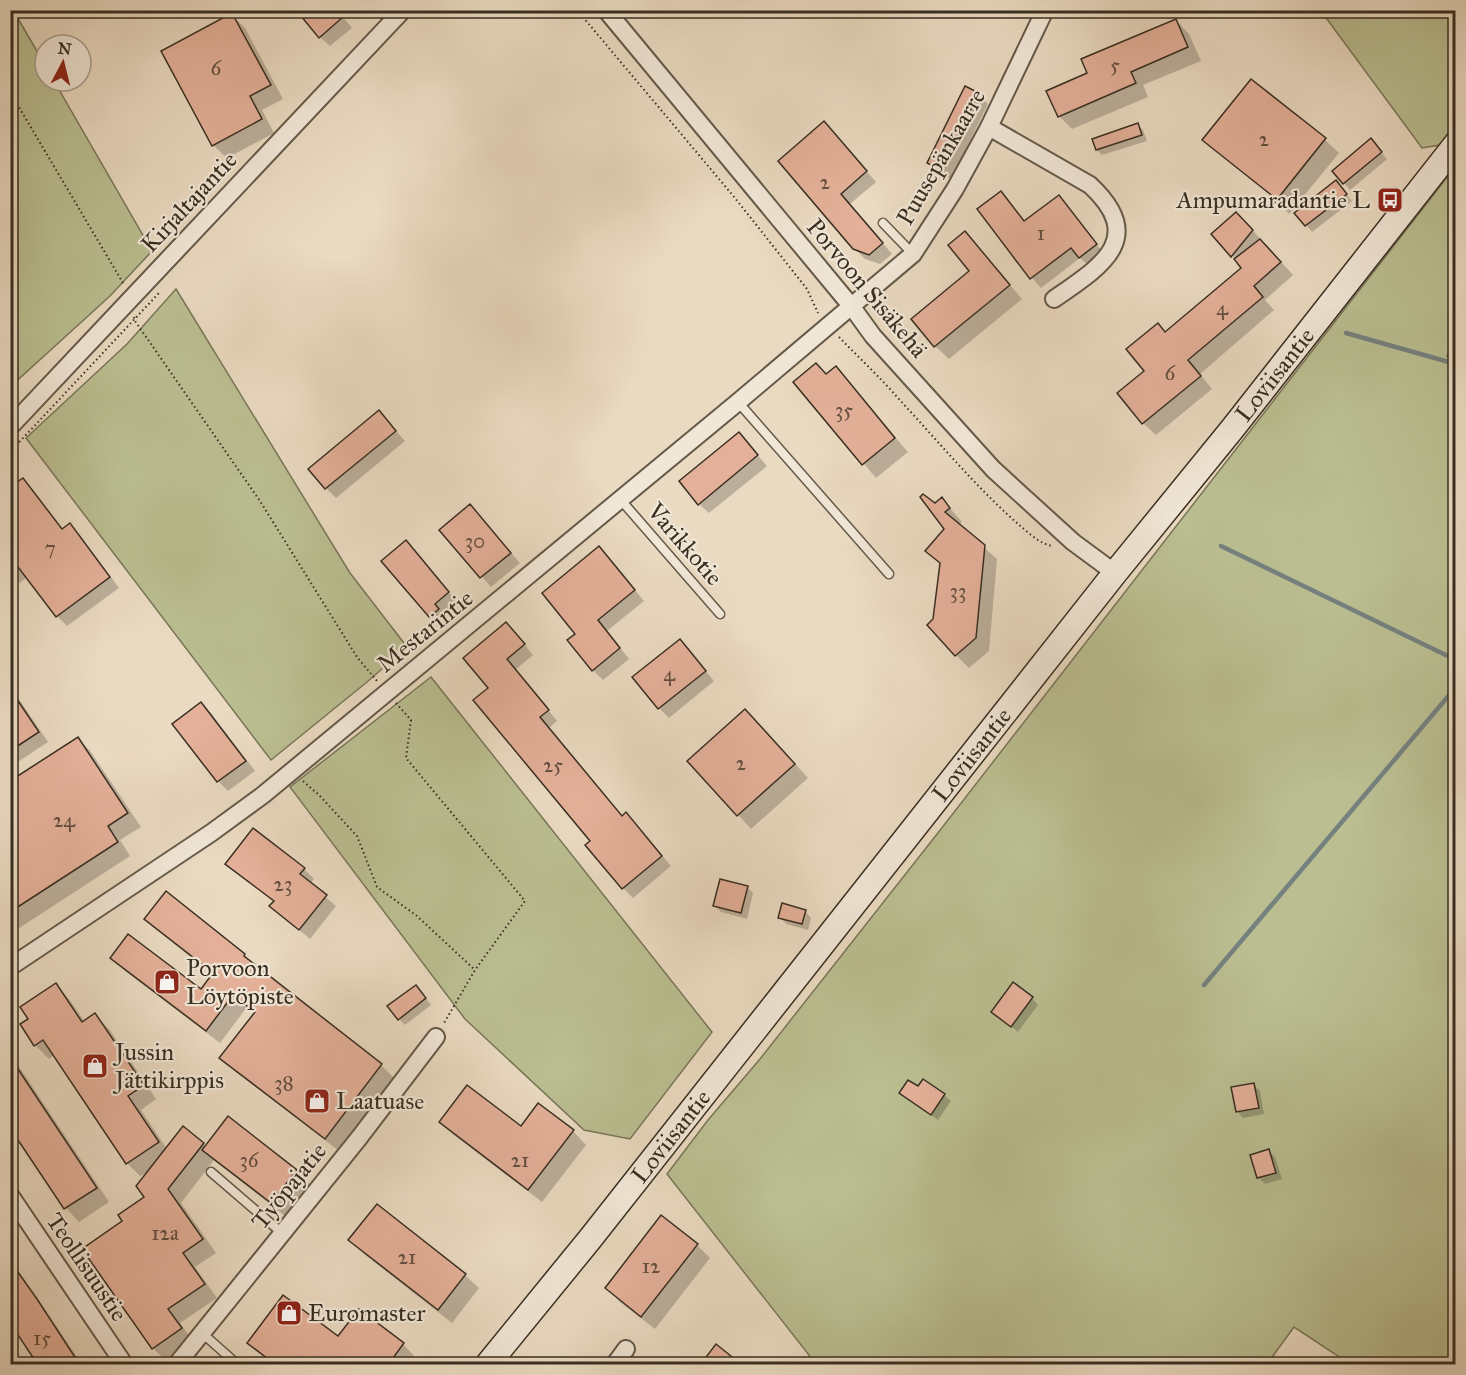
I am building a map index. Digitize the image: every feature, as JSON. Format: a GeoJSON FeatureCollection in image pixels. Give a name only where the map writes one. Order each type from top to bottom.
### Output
{"type":"FeatureCollection","features":[{"type":"Feature","properties":{"kind":"main road","name":"Loviisantie"},"geometry":{"type":"LineString","coordinates":[[489,1365],[1233,428],[1455,144]]}},
{"type":"Feature","properties":{"kind":"street","name":"Kirjaltajantie"},"geometry":{"type":"LineString","coordinates":[[10,427],[403,10]]}},
{"type":"Feature","properties":{"kind":"street","name":"Porvoon Sisäkehä"},"geometry":{"type":"LineString","coordinates":[[606,10],[852,307],[873,336],[993,469],[1073,542],[1116,573]]}},
{"type":"Feature","properties":{"kind":"street","name":"Puusepänkaarre"},"geometry":{"type":"LineString","coordinates":[[852,307],[913,254],[955,189],[989,127],[1045,10]]}},
{"type":"Feature","properties":{"kind":"street"},"geometry":{"type":"LineString","coordinates":[[989,127],[1090,185],[1104,198],[1113,213],[1117,231],[1108,257],[1096,270],[1054,299]]}},
{"type":"Feature","properties":{"kind":"street","name":"Mestarintie"},"geometry":{"type":"LineString","coordinates":[[10,967],[211,833],[291,771],[852,307]]}},
{"type":"Feature","properties":{"kind":"street","name":"Työpajatie"},"geometry":{"type":"LineString","coordinates":[[177,1365],[436,1037]]}},
{"type":"Feature","properties":{"kind":"street","name":"Teollisuustie"},"geometry":{"type":"LineString","coordinates":[[10,1195],[124,1365]]}},
{"type":"Feature","properties":{"kind":"street"},"geometry":{"type":"LineString","coordinates":[[615,1365],[626,1349]]}},
{"type":"Feature","properties":{"kind":"lane"},"geometry":{"type":"LineString","coordinates":[[883,223],[913,254]]}},
{"type":"Feature","properties":{"kind":"lane"},"geometry":{"type":"LineString","coordinates":[[738,402],[889,574]]}},
{"type":"Feature","properties":{"kind":"lane","name":"Varikkotie"},"geometry":{"type":"LineString","coordinates":[[620,499],[720,614]]}},
{"type":"Feature","properties":{"kind":"lane"},"geometry":{"type":"LineString","coordinates":[[211,1172],[282,1233]]}},
{"type":"Feature","properties":{"kind":"lane"},"geometry":{"type":"LineString","coordinates":[[202,1333],[237,1365]]}},
{"type":"Feature","properties":{"kind":"path"},"geometry":{"type":"LineString","coordinates":[[577,10],[786,261],[807,289],[818,314],[828,326],[896,395],[996,504],[1047,545],[1057,547],[1073,542]]}},
{"type":"Feature","properties":{"kind":"path"},"geometry":{"type":"LineString","coordinates":[[10,92],[131,297],[135,321],[260,501],[357,657],[411,720],[406,758],[525,901],[475,970],[436,1037]]}},
{"type":"Feature","properties":{"kind":"path"},"geometry":{"type":"LineString","coordinates":[[291,771],[319,795],[357,836],[377,887],[417,916],[475,970]]}},
{"type":"Feature","properties":{"kind":"green space"},"geometry":{"type":"Polygon","coordinates":[[[13,10],[33,44],[33,93],[61,93],[152,251],[110,296],[11,386],[10,11],[13,10]]]}},
{"type":"Feature","properties":{"kind":"green space"},"geometry":{"type":"Polygon","coordinates":[[[1321,11],[1455,11],[1455,125],[1440,145],[1422,148],[1321,11]]]}},
{"type":"Feature","properties":{"kind":"green space"},"geometry":{"type":"Polygon","coordinates":[[[1455,167],[1455,338],[1447,356],[1456,359],[1455,1364],[1350,1364],[1294,1327],[1267,1364],[816,1364],[667,1174],[941,829],[1455,167]]]}},
{"type":"Feature","properties":{"kind":"green space"},"geometry":{"type":"Polygon","coordinates":[[[176,289],[350,573],[407,647],[271,760],[26,438],[127,344],[176,289]]]}},
{"type":"Feature","properties":{"kind":"green space"},"geometry":{"type":"Polygon","coordinates":[[[431,677],[712,1032],[630,1139],[584,1130],[465,1019],[290,787],[431,677]]]}},
{"type":"Feature","properties":{"kind":"building"},"geometry":{"type":"Polygon","coordinates":[[[296,10],[338,10],[343,17],[319,38],[296,10]]]}},
{"type":"Feature","properties":{"kind":"building"},"geometry":{"type":"Polygon","coordinates":[[[232,13],[271,85],[250,96],[262,119],[212,146],[161,51],[232,13]]]}},
{"type":"Feature","properties":{"kind":"building"},"geometry":{"type":"Polygon","coordinates":[[[1176,19],[1188,47],[1131,72],[1136,83],[1058,117],[1046,91],[1087,73],[1081,59],[1176,19]]]}},
{"type":"Feature","properties":{"kind":"building"},"geometry":{"type":"Polygon","coordinates":[[[1251,79],[1326,138],[1275,202],[1275,198],[1202,140],[1251,79]]]}},
{"type":"Feature","properties":{"kind":"building"},"geometry":{"type":"Polygon","coordinates":[[[965,86],[979,93],[940,170],[927,163],[965,86]]]}},
{"type":"Feature","properties":{"kind":"building"},"geometry":{"type":"Polygon","coordinates":[[[824,121],[867,171],[841,194],[883,243],[869,255],[853,249],[778,161],[824,121]]]}},
{"type":"Feature","properties":{"kind":"building"},"geometry":{"type":"Polygon","coordinates":[[[1138,123],[1142,135],[1096,150],[1092,139],[1138,123]]]}},
{"type":"Feature","properties":{"kind":"building"},"geometry":{"type":"Polygon","coordinates":[[[1371,138],[1382,152],[1343,184],[1332,171],[1371,138]]]}},
{"type":"Feature","properties":{"kind":"building"},"geometry":{"type":"Polygon","coordinates":[[[1336,180],[1347,194],[1305,226],[1294,213],[1336,180]]]}},
{"type":"Feature","properties":{"kind":"building"},"geometry":{"type":"Polygon","coordinates":[[[1001,191],[1024,221],[1059,195],[1097,244],[1079,258],[1071,248],[1030,279],[977,209],[1001,191]]]}},
{"type":"Feature","properties":{"kind":"building"},"geometry":{"type":"Polygon","coordinates":[[[1236,212],[1253,230],[1231,257],[1211,234],[1236,212]]]}},
{"type":"Feature","properties":{"kind":"building"},"geometry":{"type":"Polygon","coordinates":[[[965,231],[1010,285],[934,347],[911,319],[969,271],[948,245],[965,231]]]}},
{"type":"Feature","properties":{"kind":"building"},"geometry":{"type":"Polygon","coordinates":[[[1260,239],[1281,262],[1254,286],[1263,297],[1188,360],[1201,376],[1142,424],[1117,393],[1144,371],[1126,349],[1158,323],[1165,332],[1241,268],[1234,259],[1260,239]]]}},
{"type":"Feature","properties":{"kind":"building"},"geometry":{"type":"Polygon","coordinates":[[[816,363],[826,374],[836,366],[895,438],[862,465],[793,382],[816,363]]]}},
{"type":"Feature","properties":{"kind":"building"},"geometry":{"type":"Polygon","coordinates":[[[379,410],[396,431],[325,489],[308,469],[379,410]]]}},
{"type":"Feature","properties":{"kind":"building"},"geometry":{"type":"Polygon","coordinates":[[[739,432],[758,455],[698,505],[679,481],[739,432]]]}},
{"type":"Feature","properties":{"kind":"building"},"geometry":{"type":"Polygon","coordinates":[[[23,478],[62,529],[70,523],[110,577],[56,617],[18,567],[10,572],[10,487],[23,478]]]}},
{"type":"Feature","properties":{"kind":"building"},"geometry":{"type":"Polygon","coordinates":[[[923,494],[935,503],[942,497],[950,508],[945,512],[985,545],[976,638],[955,656],[927,625],[933,619],[940,563],[925,551],[944,529],[920,497],[923,494]]]}},
{"type":"Feature","properties":{"kind":"building"},"geometry":{"type":"Polygon","coordinates":[[[470,504],[511,553],[480,578],[439,530],[470,504]]]}},
{"type":"Feature","properties":{"kind":"building"},"geometry":{"type":"Polygon","coordinates":[[[406,540],[449,592],[435,604],[439,609],[429,617],[381,561],[406,540]]]}},
{"type":"Feature","properties":{"kind":"building"},"geometry":{"type":"Polygon","coordinates":[[[599,546],[635,590],[598,620],[620,648],[592,671],[567,640],[575,634],[542,593],[599,546]]]}},
{"type":"Feature","properties":{"kind":"building"},"geometry":{"type":"Polygon","coordinates":[[[506,622],[525,644],[507,659],[549,710],[540,717],[622,816],[626,812],[662,856],[622,889],[585,845],[590,841],[473,700],[488,688],[463,658],[506,622]]]}},
{"type":"Feature","properties":{"kind":"building"},"geometry":{"type":"Polygon","coordinates":[[[680,639],[706,671],[658,709],[632,677],[680,639]]]}},
{"type":"Feature","properties":{"kind":"building"},"geometry":{"type":"Polygon","coordinates":[[[10,689],[39,732],[10,751],[10,689]]]}},
{"type":"Feature","properties":{"kind":"building"},"geometry":{"type":"Polygon","coordinates":[[[201,702],[246,761],[217,782],[172,724],[201,702]]]}},
{"type":"Feature","properties":{"kind":"building"},"geometry":{"type":"Polygon","coordinates":[[[745,709],[795,764],[737,816],[687,761],[745,709]]]}},
{"type":"Feature","properties":{"kind":"building"},"geometry":{"type":"Polygon","coordinates":[[[78,737],[128,813],[108,826],[118,842],[10,912],[10,781],[78,737]]]}},
{"type":"Feature","properties":{"kind":"building"},"geometry":{"type":"Polygon","coordinates":[[[253,828],[305,868],[300,874],[327,895],[299,930],[269,906],[274,901],[225,864],[253,828]]]}},
{"type":"Feature","properties":{"kind":"building"},"geometry":{"type":"Polygon","coordinates":[[[720,879],[748,886],[741,913],[713,906],[720,879]]]}},
{"type":"Feature","properties":{"kind":"building"},"geometry":{"type":"Polygon","coordinates":[[[166,891],[245,954],[244,956],[382,1064],[325,1139],[219,1058],[255,1012],[233,995],[206,1031],[110,958],[128,934],[201,989],[213,973],[144,919],[166,891]]]}},
{"type":"Feature","properties":{"kind":"building"},"geometry":{"type":"Polygon","coordinates":[[[782,903],[806,910],[802,924],[778,918],[782,903]]]}},
{"type":"Feature","properties":{"kind":"building"},"geometry":{"type":"Polygon","coordinates":[[[1013,982],[1033,997],[1011,1027],[991,1012],[1013,982]]]}},
{"type":"Feature","properties":{"kind":"building","name":"Jussin Jättikirppis"},"geometry":{"type":"Polygon","coordinates":[[[56,983],[82,1022],[95,1013],[144,1085],[128,1096],[159,1142],[126,1164],[43,1040],[34,1046],[20,1024],[28,1019],[20,1007],[56,983]]]}},
{"type":"Feature","properties":{"kind":"building"},"geometry":{"type":"Polygon","coordinates":[[[416,985],[426,998],[398,1020],[387,1006],[416,985]]]}},
{"type":"Feature","properties":{"kind":"building"},"geometry":{"type":"Polygon","coordinates":[[[10,1057],[97,1188],[64,1209],[10,1128],[10,1057]]]}},
{"type":"Feature","properties":{"kind":"building"},"geometry":{"type":"Polygon","coordinates":[[[923,1079],[945,1094],[931,1115],[899,1093],[908,1080],[918,1086],[923,1079]]]}},
{"type":"Feature","properties":{"kind":"building"},"geometry":{"type":"Polygon","coordinates":[[[1254,1083],[1259,1108],[1236,1112],[1231,1087],[1254,1083]]]}},
{"type":"Feature","properties":{"kind":"building"},"geometry":{"type":"Polygon","coordinates":[[[467,1085],[521,1126],[538,1103],[574,1130],[528,1190],[439,1122],[467,1085]]]}},
{"type":"Feature","properties":{"kind":"building"},"geometry":{"type":"Polygon","coordinates":[[[228,1116],[297,1170],[271,1203],[202,1150],[228,1116]]]}},
{"type":"Feature","properties":{"kind":"building"},"geometry":{"type":"Polygon","coordinates":[[[183,1126],[204,1143],[168,1189],[203,1239],[183,1253],[205,1284],[168,1309],[182,1328],[152,1349],[82,1249],[122,1221],[118,1215],[144,1197],[136,1186],[183,1126]]]}},
{"type":"Feature","properties":{"kind":"building"},"geometry":{"type":"Polygon","coordinates":[[[1269,1149],[1276,1173],[1257,1178],[1250,1155],[1269,1149]]]}},
{"type":"Feature","properties":{"kind":"building"},"geometry":{"type":"Polygon","coordinates":[[[377,1204],[466,1274],[438,1310],[348,1240],[377,1204]]]}},
{"type":"Feature","properties":{"kind":"building"},"geometry":{"type":"Polygon","coordinates":[[[661,1215],[698,1244],[641,1317],[605,1288],[661,1215]]]}},
{"type":"Feature","properties":{"kind":"building"},"geometry":{"type":"Polygon","coordinates":[[[10,1261],[80,1365],[38,1365],[10,1323],[10,1261]]]}},
{"type":"Feature","properties":{"kind":"building"},"geometry":{"type":"Polygon","coordinates":[[[283,1295],[338,1336],[359,1309],[404,1343],[388,1365],[276,1365],[247,1343],[283,1295]]]}},
{"type":"Feature","properties":{"kind":"building"},"geometry":{"type":"Polygon","coordinates":[[[716,1344],[742,1365],[700,1365],[716,1344]]]}},
{"type":"Feature","properties":{"kind":"waterway"},"geometry":{"type":"LineString","coordinates":[[1346,333],[1456,364]]}},
{"type":"Feature","properties":{"kind":"waterway"},"geometry":{"type":"LineString","coordinates":[[1221,546],[1456,660]]}},
{"type":"Feature","properties":{"kind":"waterway"},"geometry":{"type":"LineString","coordinates":[[1204,985],[1456,687]]}},
{"type":"Feature","properties":{"kind":"place","name":"Ampumaradantie L"},"geometry":{"type":"Point","coordinates":[1390,200]}},
{"type":"Feature","properties":{"kind":"place","name":"Porvoon Löytöpiste"},"geometry":{"type":"Point","coordinates":[167,982]}},
{"type":"Feature","properties":{"kind":"place","name":"Jussin Jättikirppis"},"geometry":{"type":"Point","coordinates":[95,1066]}},
{"type":"Feature","properties":{"kind":"place","name":"Laatuase"},"geometry":{"type":"Point","coordinates":[317,1101]}},
{"type":"Feature","properties":{"kind":"place","name":"Euromaster"},"geometry":{"type":"Point","coordinates":[289,1313]}}]}
